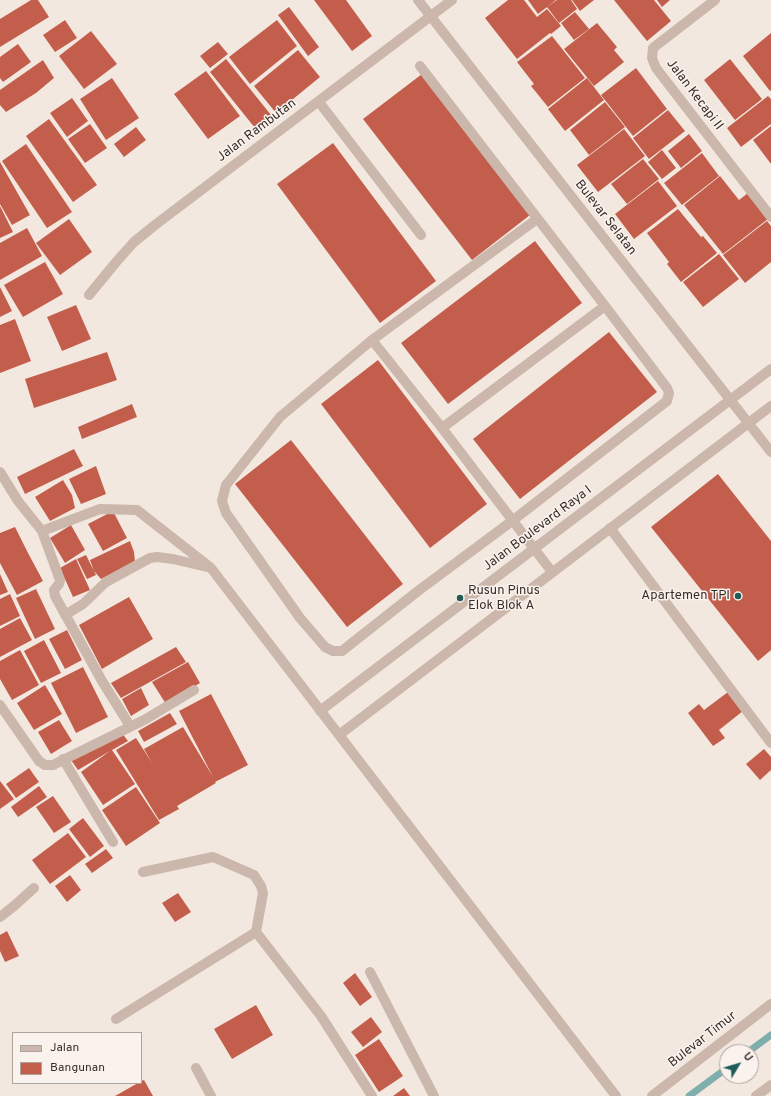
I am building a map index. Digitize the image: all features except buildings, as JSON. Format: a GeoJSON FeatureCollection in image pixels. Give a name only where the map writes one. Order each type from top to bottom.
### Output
{"type":"FeatureCollection","features":[{"type":"Feature","properties":{"kind":"street","name":"Bulevar Selatan"},"geometry":{"type":"LineString","coordinates":[[418,0],[771,452]]}},
{"type":"Feature","properties":{"kind":"street","name":"Jalan Rambutan"},"geometry":{"type":"LineString","coordinates":[[89,295],[134,242],[452,0]]}},
{"type":"Feature","properties":{"kind":"street","name":"Jalan Kecapi II"},"geometry":{"type":"LineString","coordinates":[[715,0],[653,48],[652,58],[656,68],[771,217]]}},
{"type":"Feature","properties":{"kind":"street"},"geometry":{"type":"LineString","coordinates":[[420,66],[605,306],[667,388],[669,393],[667,401],[512,521],[418,591],[342,651],[333,651],[325,647],[300,618],[226,513],[222,501],[226,485],[280,417],[372,340],[537,219]]}},
{"type":"Feature","properties":{"kind":"street"},"geometry":{"type":"LineString","coordinates":[[319,102],[421,235]]}},
{"type":"Feature","properties":{"kind":"street"},"geometry":{"type":"LineString","coordinates":[[442,428],[605,306]]}},
{"type":"Feature","properties":{"kind":"street"},"geometry":{"type":"LineString","coordinates":[[372,340],[442,428],[552,572]]}},
{"type":"Feature","properties":{"kind":"street","name":"Jalan Boulevard Raya I"},"geometry":{"type":"LineString","coordinates":[[320,710],[771,369]]}},
{"type":"Feature","properties":{"kind":"street"},"geometry":{"type":"LineString","coordinates":[[339,735],[771,406]]}},
{"type":"Feature","properties":{"kind":"street"},"geometry":{"type":"LineString","coordinates":[[0,472],[18,501],[42,531],[60,580],[59,584],[54,590],[54,593],[102,681],[130,726]]}},
{"type":"Feature","properties":{"kind":"street"},"geometry":{"type":"LineString","coordinates":[[42,531],[100,510],[137,510],[211,568],[616,1096]]}},
{"type":"Feature","properties":{"kind":"street"},"geometry":{"type":"LineString","coordinates":[[610,528],[771,743]]}},
{"type":"Feature","properties":{"kind":"street"},"geometry":{"type":"LineString","coordinates":[[65,615],[83,604],[106,582],[150,558],[157,557],[173,559],[211,568]]}},
{"type":"Feature","properties":{"kind":"street"},"geometry":{"type":"LineString","coordinates":[[0,705],[39,761],[45,765],[53,765],[146,719],[194,690]]}},
{"type":"Feature","properties":{"kind":"street"},"geometry":{"type":"LineString","coordinates":[[63,759],[113,842]]}},
{"type":"Feature","properties":{"kind":"street"},"geometry":{"type":"LineString","coordinates":[[143,872],[213,857],[254,875],[261,886],[263,893],[256,932],[321,1016],[372,1096]]}},
{"type":"Feature","properties":{"kind":"street"},"geometry":{"type":"LineString","coordinates":[[0,917],[34,888]]}},
{"type":"Feature","properties":{"kind":"street"},"geometry":{"type":"LineString","coordinates":[[116,1018],[256,932]]}},
{"type":"Feature","properties":{"kind":"street"},"geometry":{"type":"LineString","coordinates":[[370,972],[434,1096]]}},
{"type":"Feature","properties":{"kind":"street","name":"Bulevar Timur"},"geometry":{"type":"LineString","coordinates":[[652,1096],[771,1004]]}},
{"type":"Feature","properties":{"kind":"street"},"geometry":{"type":"LineString","coordinates":[[196,1068],[211,1096]]}},
{"type":"Feature","properties":{"kind":"street"},"geometry":{"type":"LineString","coordinates":[[756,1096],[771,1085]]}},
{"type":"Feature","properties":{"kind":"waterway"},"geometry":{"type":"LineString","coordinates":[[759,1044],[771,1035]]}},
{"type":"Feature","properties":{"kind":"waterway"},"geometry":{"type":"LineString","coordinates":[[689,1096],[719,1074]]}},
{"type":"Feature","properties":{"kind":"place","name":"Apartemen TPI"},"geometry":{"type":"Point","coordinates":[738,596]}},
{"type":"Feature","properties":{"kind":"place","name":"Rusun Pinus Elok Blok A"},"geometry":{"type":"Point","coordinates":[460,598]}}]}
